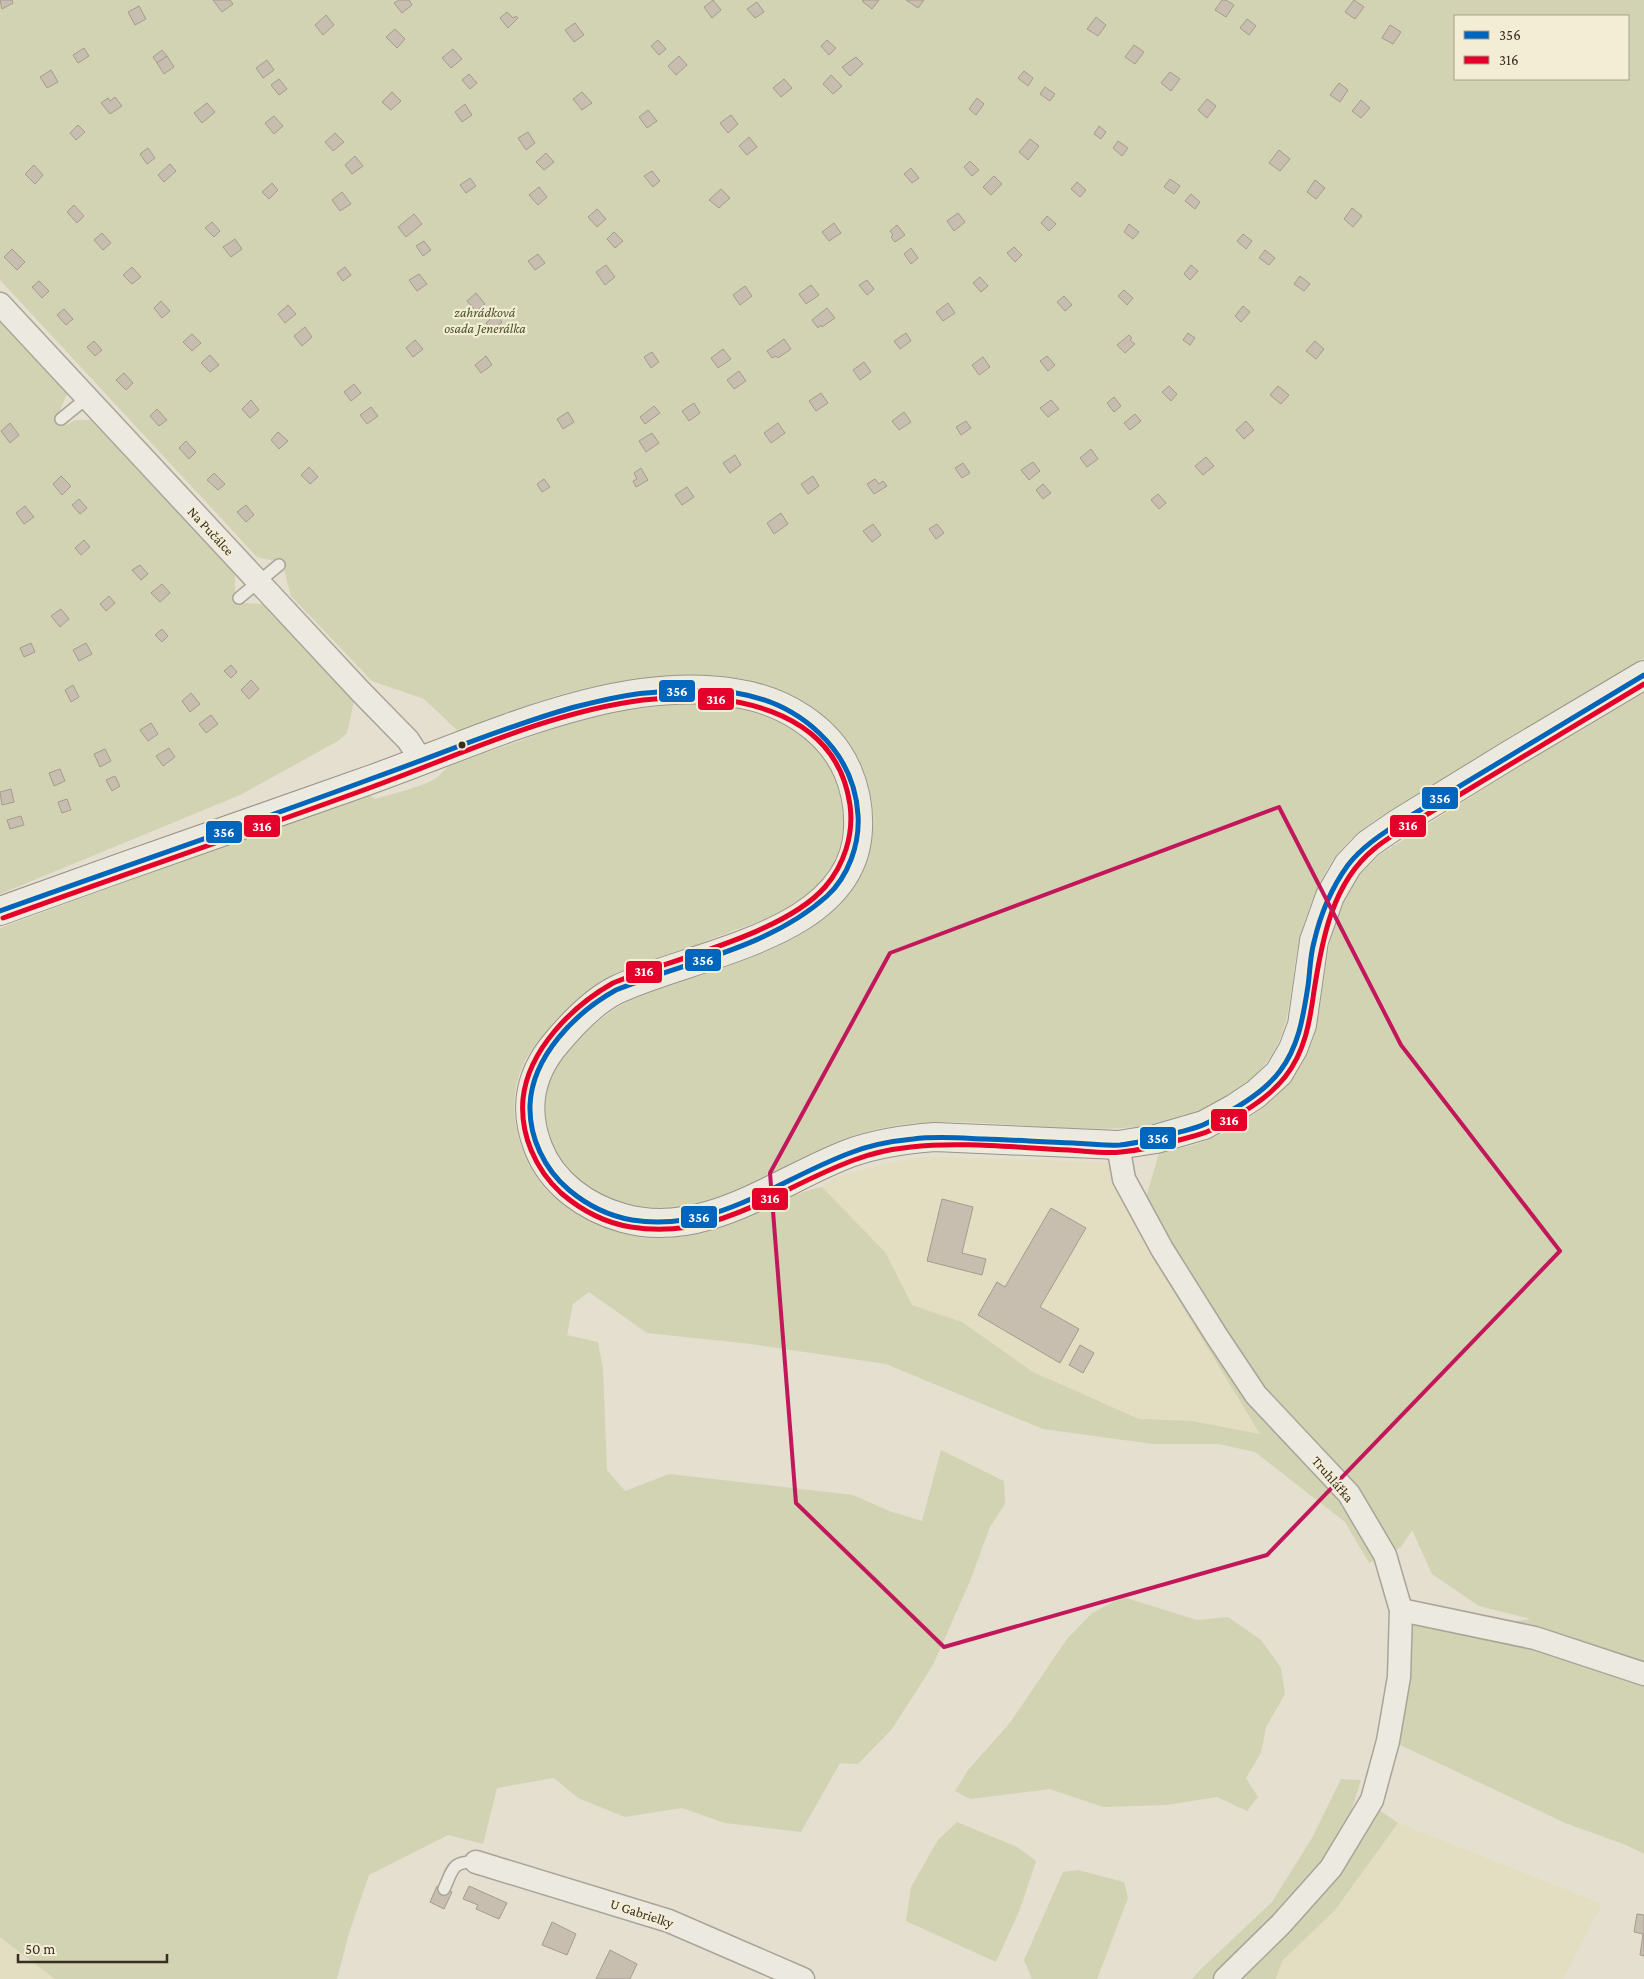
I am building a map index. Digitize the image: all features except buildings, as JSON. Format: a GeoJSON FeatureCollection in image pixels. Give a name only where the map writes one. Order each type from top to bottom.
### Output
{"type":"FeatureCollection","features":[{"type":"Feature","properties":{"kind":"main road"},"geometry":{"type":"LineString","coordinates":[[0,911],[581,704],[631,695],[676,690],[716,690],[756,697],[782,706],[806,720],[826,737],[838,752],[846,767],[857,801],[858,840],[855,854],[848,869],[822,902],[781,929],[613,992],[582,1015],[555,1044],[541,1063],[532,1084],[529,1107],[532,1133],[541,1156],[556,1179],[576,1196],[602,1212],[633,1221],[656,1224],[685,1222],[730,1209],[846,1154],[874,1145],[905,1139],[935,1137],[1118,1144],[1156,1139],[1204,1125],[1235,1108],[1256,1094],[1279,1073],[1293,1048],[1302,1025],[1314,941],[1330,896],[1348,865],[1368,844],[1510,754],[1644,676]]}},
{"type":"Feature","properties":{"kind":"street","name":"Na Pučálce"},"geometry":{"type":"LineString","coordinates":[[0,304],[258,582],[408,740],[421,760]]}},
{"type":"Feature","properties":{"kind":"street","name":"Truhlářka"},"geometry":{"type":"LineString","coordinates":[[1118,1144],[1124,1179],[1162,1249],[1256,1395],[1349,1494],[1385,1555],[1401,1610],[1399,1677],[1388,1740],[1372,1800],[1332,1868],[1225,1979]]}},
{"type":"Feature","properties":{"kind":"street"},"geometry":{"type":"LineString","coordinates":[[1401,1610],[1535,1638],[1644,1674]]}},
{"type":"Feature","properties":{"kind":"street","name":"U Gabrielky"},"geometry":{"type":"LineString","coordinates":[[476,1862],[669,1921],[803,1979]]}},
{"type":"Feature","properties":{"kind":"lane"},"geometry":{"type":"LineString","coordinates":[[61,419],[87,398]]}},
{"type":"Feature","properties":{"kind":"lane"},"geometry":{"type":"LineString","coordinates":[[239,598],[279,565]]}},
{"type":"Feature","properties":{"kind":"lane"},"geometry":{"type":"LineString","coordinates":[[444,1889],[453,1869],[458,1864],[476,1862]]}},
{"type":"Feature","properties":{"kind":"highlighted area"},"geometry":{"type":"Polygon","coordinates":[[[1279,807],[1401,1045],[1560,1251],[1267,1555],[944,1647],[796,1503],[770,1173],[890,953],[1279,807]]]}},
{"type":"Feature","properties":{"kind":"shaded area"},"geometry":{"type":"Polygon","coordinates":[[[940,1157],[1115,1163],[1153,1258],[1261,1434],[1192,1421],[1139,1419],[1033,1372],[962,1322],[912,1305],[885,1252],[822,1187],[834,1178],[886,1164],[915,1158],[940,1157]]]}},
{"type":"Feature","properties":{"kind":"shaded area"},"geometry":{"type":"Polygon","coordinates":[[[1398,1823],[1602,1904],[1563,1979],[1276,1979],[1282,1961],[1335,1910],[1398,1823]]]}},
{"type":"Feature","properties":{"kind":"shaded area"},"geometry":{"type":"Polygon","coordinates":[[[0,1937],[23,1953],[55,1979],[0,1979],[0,1937]]]}},
{"type":"Feature","properties":{"kind":"green space","name":"zahrádková osada Jenerálka"},"geometry":{"type":"Polygon","coordinates":[[[0,0],[1644,0],[1644,658],[1394,808],[1350,840],[1328,868],[1309,909],[1297,953],[1284,1028],[1277,1045],[1267,1062],[1253,1077],[1210,1106],[1165,1122],[1117,1128],[1069,1128],[970,1122],[921,1123],[873,1130],[823,1148],[749,1185],[699,1203],[661,1209],[638,1207],[604,1196],[584,1183],[568,1169],[551,1143],[545,1123],[544,1101],[545,1092],[558,1065],[567,1052],[590,1028],[614,1009],[653,991],[774,948],[802,934],[827,916],[848,895],[865,867],[870,852],[873,820],[872,804],[861,764],[842,734],[822,715],[796,698],[768,686],[738,678],[707,675],[643,678],[582,689],[458,731],[424,699],[372,681],[291,596],[284,570],[275,561],[257,557],[0,280],[0,0]]]}},
{"type":"Feature","properties":{"kind":"green space"},"geometry":{"type":"Polygon","coordinates":[[[0,319],[68,392],[58,414],[66,425],[75,420],[91,420],[235,575],[235,593],[245,603],[264,604],[354,701],[347,733],[338,741],[240,795],[0,894],[0,319]]]}},
{"type":"Feature","properties":{"kind":"green space"},"geometry":{"type":"Polygon","coordinates":[[[1644,693],[1644,1854],[1626,1845],[1565,1823],[1396,1743],[1411,1614],[1492,1624],[1531,1619],[1479,1606],[1432,1574],[1412,1530],[1401,1547],[1369,1563],[1345,1522],[1255,1452],[1218,1444],[1153,1444],[1043,1429],[886,1364],[751,1344],[647,1333],[589,1292],[573,1304],[567,1335],[598,1342],[603,1369],[607,1470],[625,1491],[669,1474],[853,1495],[889,1511],[922,1521],[941,1450],[1004,1481],[1005,1504],[990,1527],[970,1581],[933,1665],[892,1729],[858,1764],[840,1763],[801,1832],[725,1823],[682,1808],[625,1817],[578,1798],[554,1778],[497,1788],[483,1844],[448,1835],[369,1875],[349,1933],[337,1979],[55,1979],[0,1937],[0,928],[242,839],[369,795],[375,799],[423,785],[435,779],[458,762],[575,721],[641,708],[675,705],[733,708],[760,715],[786,726],[808,741],[825,761],[837,786],[843,816],[843,827],[840,848],[832,866],[812,891],[783,911],[624,971],[597,984],[585,993],[549,1029],[529,1054],[521,1070],[514,1104],[515,1121],[525,1155],[543,1186],[566,1207],[595,1223],[635,1236],[655,1238],[696,1234],[716,1229],[737,1222],[800,1193],[822,1187],[885,1252],[912,1305],[962,1322],[1033,1372],[1139,1419],[1192,1421],[1260,1434],[1153,1258],[1139,1222],[1159,1153],[1198,1144],[1228,1131],[1245,1121],[1277,1095],[1302,1064],[1316,1027],[1329,948],[1339,910],[1348,892],[1366,867],[1378,856],[1518,767],[1644,693]]]}},
{"type":"Feature","properties":{"kind":"green space"},"geometry":{"type":"Polygon","coordinates":[[[1123,1597],[1197,1620],[1228,1617],[1261,1640],[1281,1668],[1285,1694],[1266,1727],[1261,1753],[1246,1778],[1258,1797],[1247,1811],[1217,1797],[1167,1805],[1103,1807],[1050,1789],[970,1799],[955,1791],[968,1770],[1009,1724],[1067,1639],[1092,1613],[1123,1597]]]}},
{"type":"Feature","properties":{"kind":"green space"},"geometry":{"type":"Polygon","coordinates":[[[1341,1779],[1361,1780],[1349,1818],[1312,1878],[1214,1979],[1192,1979],[1272,1902],[1312,1838],[1341,1779]]]}},
{"type":"Feature","properties":{"kind":"green space"},"geometry":{"type":"Polygon","coordinates":[[[1378,1809],[1398,1823],[1335,1910],[1282,1961],[1276,1979],[1236,1979],[1378,1809]]]}},
{"type":"Feature","properties":{"kind":"green space"},"geometry":{"type":"Polygon","coordinates":[[[957,1822],[1017,1847],[1036,1861],[1020,1909],[996,1962],[906,1921],[911,1887],[938,1840],[957,1822]]]}},
{"type":"Feature","properties":{"kind":"green space"},"geometry":{"type":"Polygon","coordinates":[[[1078,1870],[1124,1882],[1128,1898],[1097,1979],[1032,1979],[1024,1960],[1063,1872],[1078,1870]]]}},
{"type":"Feature","properties":{"kind":"transit line","name":"356"},"geometry":{"type":"LineString","coordinates":[[0,911],[283,811],[497,732],[571,708],[627,695],[691,690],[736,693],[759,698],[781,707],[819,733],[834,750],[846,770],[854,791],[858,815],[855,848],[847,870],[827,896],[804,914],[779,929],[726,952],[616,990],[601,999],[586,1010],[559,1037],[539,1069],[533,1087],[530,1117],[535,1140],[545,1162],[560,1182],[569,1190],[599,1209],[623,1218],[662,1222],[691,1219],[719,1212],[745,1202],[823,1164],[858,1150],[881,1144],[940,1137],[1120,1145],[1196,1128],[1237,1107],[1265,1087],[1280,1071],[1292,1052],[1302,1020],[1312,953],[1320,922],[1327,902],[1353,859],[1397,824],[1644,675]]}},
{"type":"Feature","properties":{"kind":"transit line","name":"316"},"geometry":{"type":"LineString","coordinates":[[3,918],[326,804],[505,736],[573,714],[643,700],[675,698],[708,698],[740,703],[772,712],[800,726],[823,745],[840,772],[850,805],[851,816],[846,849],[832,878],[807,904],[783,918],[726,944],[613,983],[582,1004],[554,1031],[533,1063],[523,1099],[524,1125],[531,1150],[544,1173],[561,1193],[594,1215],[621,1225],[662,1229],[692,1226],[746,1209],[826,1171],[875,1153],[889,1150],[930,1145],[969,1145],[1102,1153],[1121,1152],[1158,1146],[1199,1135],[1231,1119],[1269,1093],[1292,1067],[1306,1036],[1321,952],[1331,914],[1348,878],[1360,863],[1377,846],[1401,830],[1644,684]]}}]}
